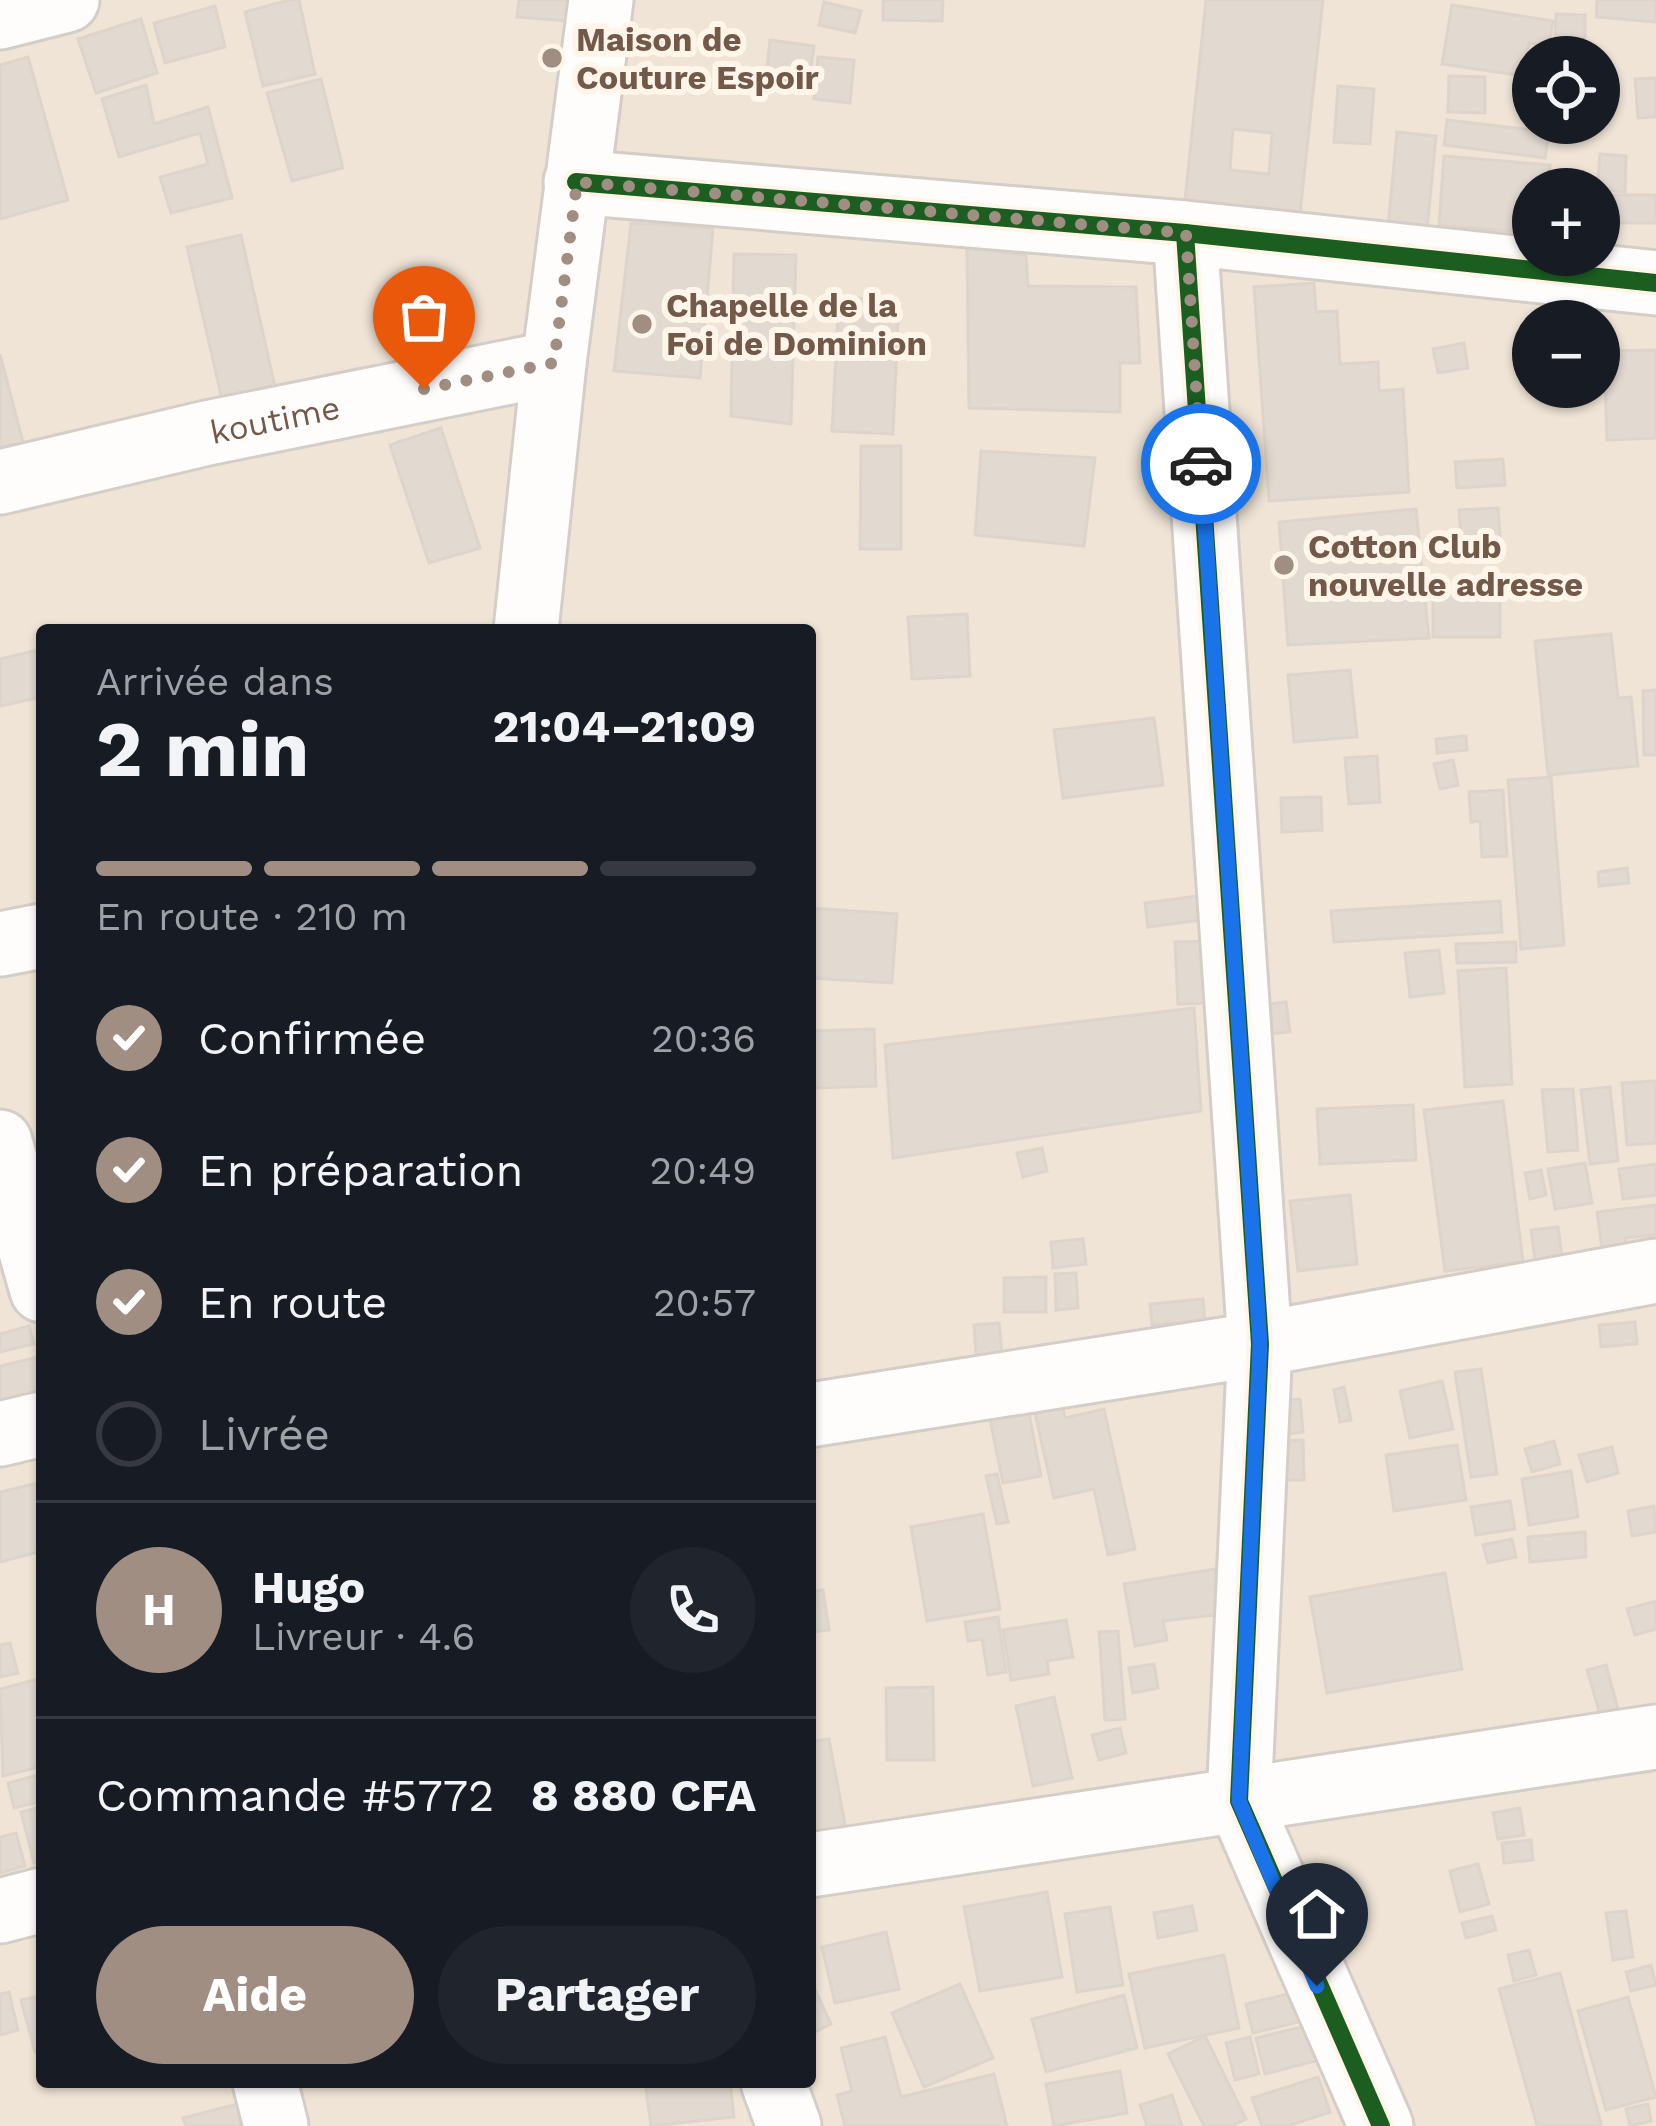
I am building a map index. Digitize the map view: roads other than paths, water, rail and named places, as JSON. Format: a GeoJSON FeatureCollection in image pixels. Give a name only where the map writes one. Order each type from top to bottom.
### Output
{"type":"FeatureCollection","features":[{"type":"Feature","properties":{"kind":"street"},"geometry":{"type":"LineString","coordinates":[[0,16],[67,0]]}},
{"type":"Feature","properties":{"kind":"street"},"geometry":{"type":"LineString","coordinates":[[527,624],[554,363],[601,0]]}},
{"type":"Feature","properties":{"kind":"street"},"geometry":{"type":"LineString","coordinates":[[577,182],[1186,233],[1656,283]]}},
{"type":"Feature","properties":{"kind":"street"},"geometry":{"type":"LineString","coordinates":[[1186,233],[1260,1344],[1239,1801],[1381,2126]]}},
{"type":"Feature","properties":{"kind":"street","name":"koutime"},"geometry":{"type":"LineString","coordinates":[[0,482],[207,433],[554,363]]}},
{"type":"Feature","properties":{"kind":"street"},"geometry":{"type":"LineString","coordinates":[[0,944],[36,937]]}},
{"type":"Feature","properties":{"kind":"street"},"geometry":{"type":"LineString","coordinates":[[0,1142],[36,1269]]}},
{"type":"Feature","properties":{"kind":"street"},"geometry":{"type":"LineString","coordinates":[[816,1414],[1260,1344],[1656,1271]]}},
{"type":"Feature","properties":{"kind":"street"},"geometry":{"type":"LineString","coordinates":[[0,1434],[36,1425]]}},
{"type":"Feature","properties":{"kind":"street"},"geometry":{"type":"LineString","coordinates":[[816,1863],[1656,1737]]}},
{"type":"Feature","properties":{"kind":"street"},"geometry":{"type":"LineString","coordinates":[[0,1911],[36,1902]]}},
{"type":"Feature","properties":{"kind":"street"},"geometry":{"type":"LineString","coordinates":[[266,2088],[276,2126]]}},
{"type":"Feature","properties":{"kind":"street"},"geometry":{"type":"LineString","coordinates":[[774,2088],[789,2126]]}},
{"type":"Feature","properties":{"kind":"place","name":"Maison de Couture Espoir"},"geometry":{"type":"Point","coordinates":[552,58]}},
{"type":"Feature","properties":{"kind":"place","name":"Chapelle de la Foi de Dominion"},"geometry":{"type":"Point","coordinates":[642,324]}},
{"type":"Feature","properties":{"kind":"place","name":"Cotton Club nouvelle adresse"},"geometry":{"type":"Point","coordinates":[1284,565]}}]}
